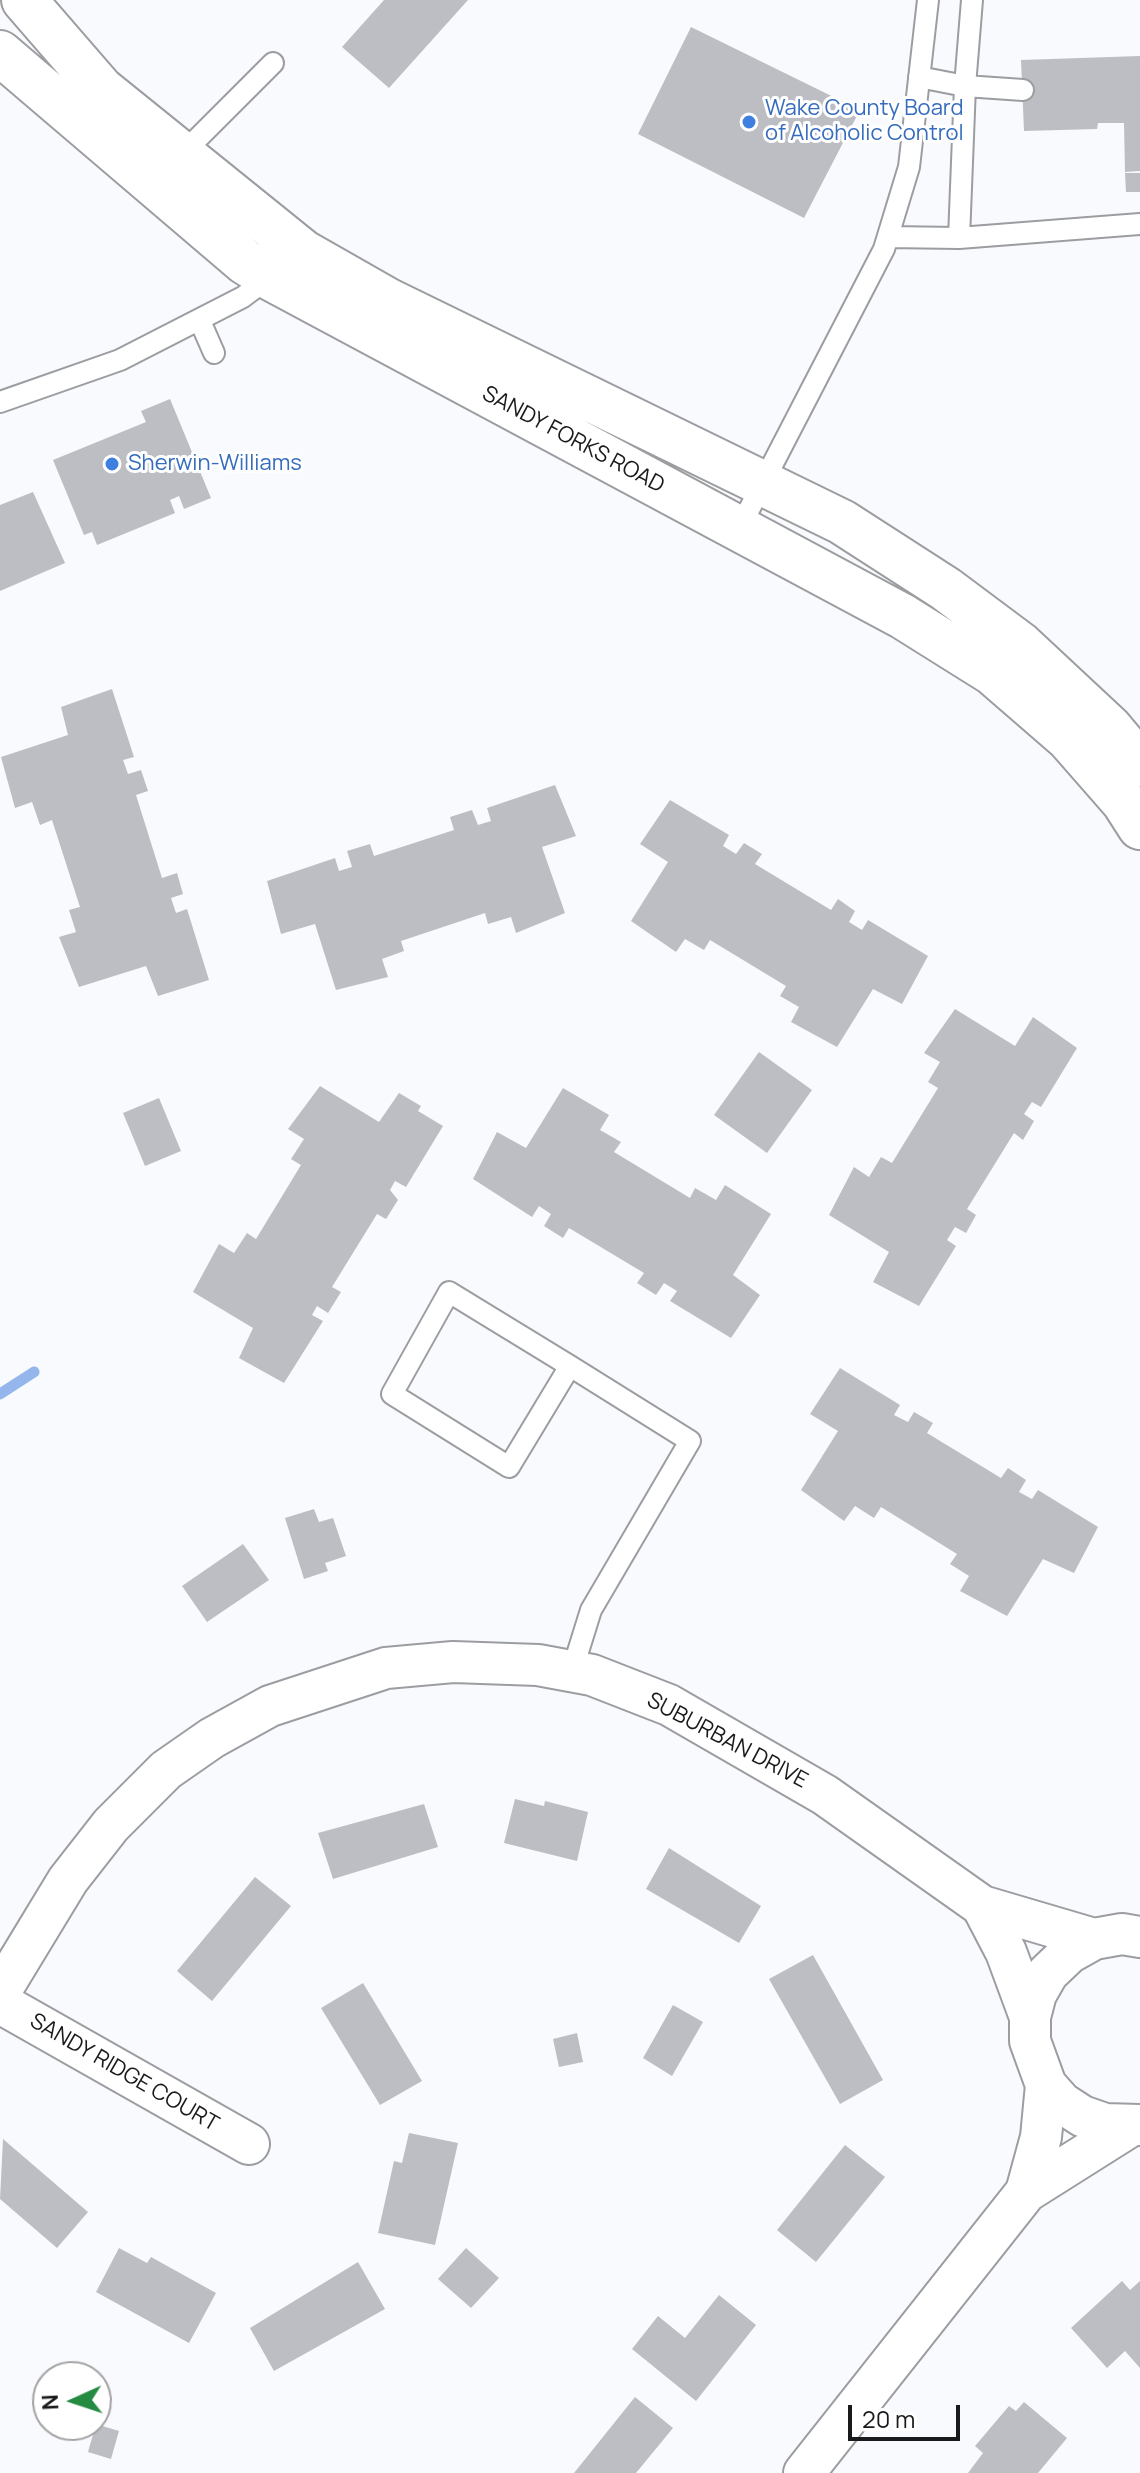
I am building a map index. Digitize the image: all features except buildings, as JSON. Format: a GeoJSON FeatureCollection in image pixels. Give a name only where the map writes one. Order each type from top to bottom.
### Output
{"type":"FeatureCollection","features":[{"type":"Feature","properties":{"kind":"street","name":"SANDY FORKS ROAD"},"geometry":{"type":"LineString","coordinates":[[24,0],[101,89],[182,154],[286,265],[739,529],[902,616],[993,673],[1068,738],[1124,802],[1140,827]]}},
{"type":"Feature","properties":{"kind":"street","name":"SANDY FORKS ROAD"},"geometry":{"type":"LineString","coordinates":[[0,53],[245,262],[286,265],[389,301],[842,522],[946,589],[1021,645],[1110,728],[1140,764]]}},
{"type":"Feature","properties":{"kind":"street","name":"SUBURBAN DRIVE"},"geometry":{"type":"LineString","coordinates":[[0,1992],[68,1880],[111,1825],[166,1770],[212,1738],[270,1706],[386,1668],[453,1662],[538,1665],[572,1671],[592,1675],[669,1705],[774,1763],[982,1906],[1094,1939]]}},
{"type":"Feature","properties":{"kind":"street","name":"SUBURBAN DRIVE"},"geometry":{"type":"LineString","coordinates":[[982,1906],[1033,2005]]}},
{"type":"Feature","properties":{"kind":"street","name":"SUBURBAN DRIVE"},"geometry":{"type":"LineString","coordinates":[[1033,2005],[1048,1973],[1069,1953],[1094,1939],[1122,1934],[1140,1937]]}},
{"type":"Feature","properties":{"kind":"street","name":"SANDY RIDGE COURT"},"geometry":{"type":"LineString","coordinates":[[0,2003],[249,2144]]}},
{"type":"Feature","properties":{"kind":"street"},"geometry":{"type":"LineString","coordinates":[[1033,2005],[1030,2041],[1035,2064],[1046,2085],[1062,2103],[1082,2116],[1135,2126]]}},
{"type":"Feature","properties":{"kind":"street"},"geometry":{"type":"LineString","coordinates":[[1026,2192],[1041,2137],[1046,2085]]}},
{"type":"Feature","properties":{"kind":"street"},"geometry":{"type":"LineString","coordinates":[[804,2473],[1026,2192],[1135,2126]]}},
{"type":"Feature","properties":{"kind":"lane"},"geometry":{"type":"LineString","coordinates":[[739,529],[888,237],[909,167],[928,0]]}},
{"type":"Feature","properties":{"kind":"lane"},"geometry":{"type":"LineString","coordinates":[[959,238],[972,0]]}},
{"type":"Feature","properties":{"kind":"lane"},"geometry":{"type":"LineString","coordinates":[[182,154],[273,63]]}},
{"type":"Feature","properties":{"kind":"lane"},"geometry":{"type":"LineString","coordinates":[[919,77],[965,86],[1023,90]]}},
{"type":"Feature","properties":{"kind":"lane"},"geometry":{"type":"LineString","coordinates":[[888,237],[959,238],[1140,224]]}},
{"type":"Feature","properties":{"kind":"lane"},"geometry":{"type":"LineString","coordinates":[[0,402],[120,360],[243,297],[286,265]]}},
{"type":"Feature","properties":{"kind":"lane"},"geometry":{"type":"LineString","coordinates":[[200,321],[214,353]]}},
{"type":"Feature","properties":{"kind":"lane"},"geometry":{"type":"LineString","coordinates":[[570,1366],[509,1467],[392,1394],[449,1292],[570,1366],[690,1441],[591,1610],[572,1671]]}},
{"type":"Feature","properties":{"kind":"waterway"},"geometry":{"type":"LineString","coordinates":[[0,1394],[34,1372]]}},
{"type":"Feature","properties":{"kind":"place","name":"Wake County Board of Alcoholic Control"},"geometry":{"type":"Point","coordinates":[749,122]}},
{"type":"Feature","properties":{"kind":"place","name":"Sherwin-Williams"},"geometry":{"type":"Point","coordinates":[112,464]}}]}
